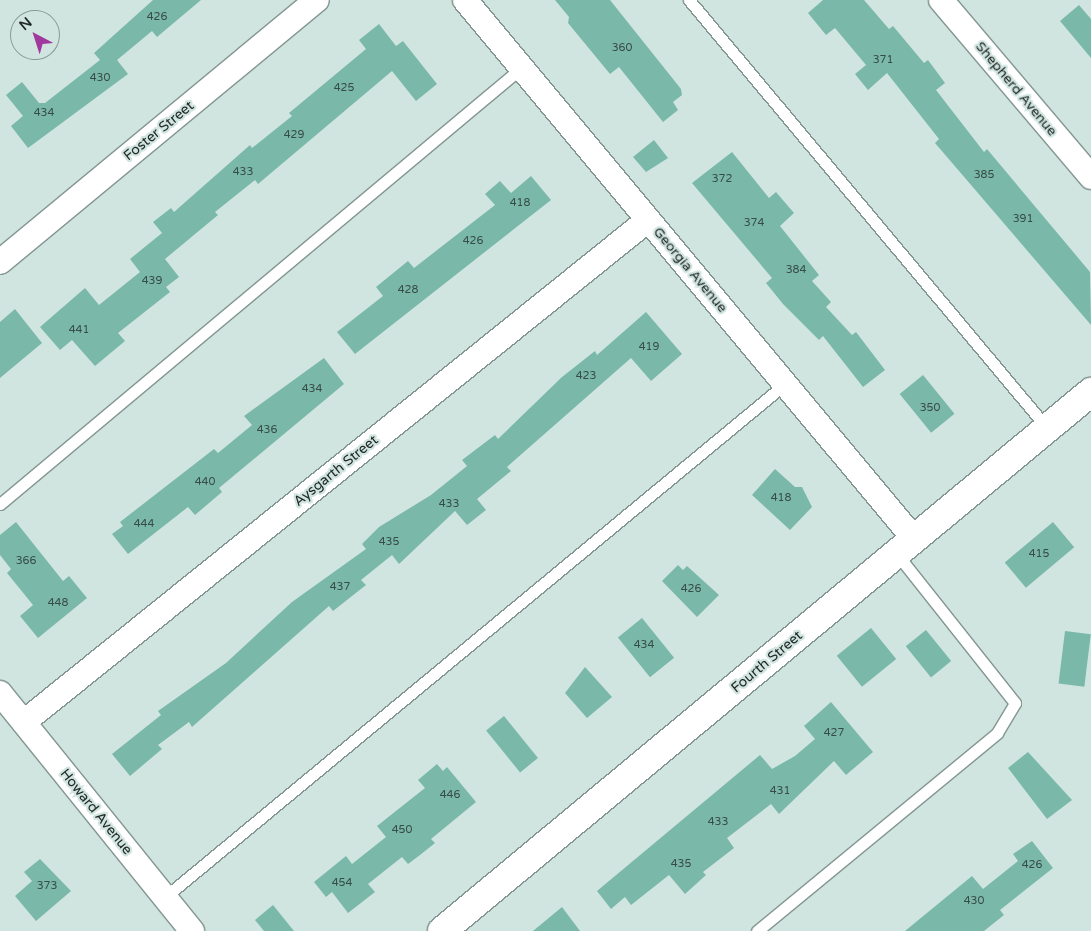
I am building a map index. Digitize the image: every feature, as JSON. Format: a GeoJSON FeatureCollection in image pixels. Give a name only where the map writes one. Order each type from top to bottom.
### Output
{"type":"FeatureCollection","features":[{"type":"Feature","properties":{"kind":"street","name":"Foster Street"},"geometry":{"type":"LineString","coordinates":[[0,262],[318,0]]}},
{"type":"Feature","properties":{"kind":"street","name":"Georgia Avenue"},"geometry":{"type":"LineString","coordinates":[[465,0],[784,384],[906,547]]}},
{"type":"Feature","properties":{"kind":"street","name":"Shepherd Avenue"},"geometry":{"type":"LineString","coordinates":[[940,0],[1091,177]]}},
{"type":"Feature","properties":{"kind":"street","name":"Aysgarth Street"},"geometry":{"type":"LineString","coordinates":[[24,722],[648,220]]}},
{"type":"Feature","properties":{"kind":"street","name":"Fourth Street"},"geometry":{"type":"LineString","coordinates":[[442,931],[1091,392]]}},
{"type":"Feature","properties":{"kind":"street","name":"Howard Avenue"},"geometry":{"type":"LineString","coordinates":[[0,693],[192,931]]}},
{"type":"Feature","properties":{"kind":"lane"},"geometry":{"type":"LineString","coordinates":[[689,0],[1048,429]]}},
{"type":"Feature","properties":{"kind":"lane"},"geometry":{"type":"LineString","coordinates":[[0,504],[521,68]]}},
{"type":"Feature","properties":{"kind":"lane"},"geometry":{"type":"LineString","coordinates":[[165,897],[784,384]]}},
{"type":"Feature","properties":{"kind":"lane"},"geometry":{"type":"LineString","coordinates":[[757,931],[997,733],[1015,702],[906,547]]}},
{"type":"Feature","properties":{"kind":"building"},"geometry":{"type":"Polygon","coordinates":[[[153,0],[201,0],[157,37],[152,31],[117,60],[128,74],[28,148],[11,126],[23,116],[6,95],[22,82],[39,103],[45,103],[100,60],[94,53],[153,0]]]}},
{"type":"Feature","properties":{"kind":"building"},"geometry":{"type":"Polygon","coordinates":[[[555,0],[610,0],[681,89],[682,95],[673,102],[678,110],[663,122],[619,67],[610,74],[568,23],[569,17],[555,0]]]}},
{"type":"Feature","properties":{"kind":"building"},"geometry":{"type":"Polygon","coordinates":[[[823,0],[864,0],[889,29],[893,26],[924,63],[928,60],[945,83],[936,90],[984,152],[987,149],[1090,272],[1091,325],[935,143],[939,139],[887,73],[868,90],[855,74],[866,65],[835,28],[826,35],[808,13],[823,0]]]}},
{"type":"Feature","properties":{"kind":"building"},"geometry":{"type":"Polygon","coordinates":[[[1079,5],[1091,19],[1091,58],[1060,21],[1079,5]]]}},
{"type":"Feature","properties":{"kind":"building"},"geometry":{"type":"Polygon","coordinates":[[[379,24],[396,46],[403,41],[437,84],[416,101],[392,71],[258,184],[255,180],[215,212],[218,215],[165,259],[179,277],[166,287],[170,292],[118,333],[125,341],[95,366],[72,340],[60,350],[40,327],[85,288],[99,305],[140,272],[130,259],[162,233],[153,222],[171,208],[174,212],[250,145],[252,148],[292,116],[289,113],[366,49],[359,40],[379,24]]]}},
{"type":"Feature","properties":{"kind":"building"},"geometry":{"type":"Polygon","coordinates":[[[654,140],[668,158],[646,172],[633,157],[654,140]]]}},
{"type":"Feature","properties":{"kind":"building"},"geometry":{"type":"Polygon","coordinates":[[[732,152],[769,198],[776,192],[794,213],[780,226],[819,275],[812,281],[831,302],[826,307],[852,335],[856,332],[885,370],[863,387],[823,336],[819,340],[783,304],[766,283],[772,278],[692,183],[732,152]]]}},
{"type":"Feature","properties":{"kind":"building"},"geometry":{"type":"Polygon","coordinates":[[[531,176],[551,200],[355,354],[337,332],[383,296],[376,287],[408,261],[414,268],[495,205],[485,194],[500,181],[511,193],[531,176]]]}},
{"type":"Feature","properties":{"kind":"building"},"geometry":{"type":"Polygon","coordinates":[[[15,309],[42,343],[0,378],[0,322],[15,309]]]}},
{"type":"Feature","properties":{"kind":"building"},"geometry":{"type":"Polygon","coordinates":[[[646,312],[682,354],[651,381],[631,358],[507,467],[511,471],[477,499],[486,510],[467,525],[455,511],[399,564],[392,555],[361,580],[366,585],[333,611],[329,606],[192,727],[189,722],[158,745],[162,749],[130,776],[112,754],[161,715],[158,711],[226,663],[292,602],[366,549],[362,544],[379,527],[431,495],[467,466],[462,460],[495,435],[498,439],[562,377],[595,351],[597,355],[646,312]]]}},
{"type":"Feature","properties":{"kind":"building"},"geometry":{"type":"Polygon","coordinates":[[[324,358],[344,384],[219,488],[222,492],[195,515],[188,507],[128,554],[112,534],[123,526],[120,522],[214,449],[218,453],[252,425],[244,416],[324,358]]]}},
{"type":"Feature","properties":{"kind":"building"},"geometry":{"type":"Polygon","coordinates":[[[923,375],[954,414],[931,433],[900,394],[923,375]]]}},
{"type":"Feature","properties":{"kind":"building"},"geometry":{"type":"Polygon","coordinates":[[[775,469],[795,487],[802,487],[812,507],[790,530],[752,495],[775,469]]]}},
{"type":"Feature","properties":{"kind":"building"},"geometry":{"type":"Polygon","coordinates":[[[16,522],[63,581],[69,576],[87,598],[38,638],[20,616],[33,605],[7,573],[11,569],[0,555],[0,535],[16,522]]]}},
{"type":"Feature","properties":{"kind":"building"},"geometry":{"type":"Polygon","coordinates":[[[1053,522],[1074,547],[1026,588],[1005,562],[1053,522]]]}},
{"type":"Feature","properties":{"kind":"building"},"geometry":{"type":"Polygon","coordinates":[[[678,565],[683,570],[687,566],[719,595],[697,617],[662,581],[678,565]]]}},
{"type":"Feature","properties":{"kind":"building"},"geometry":{"type":"Polygon","coordinates":[[[642,618],[674,658],[650,677],[618,638],[642,618]]]}},
{"type":"Feature","properties":{"kind":"building"},"geometry":{"type":"Polygon","coordinates":[[[871,628],[896,659],[862,687],[837,656],[871,628]]]}},
{"type":"Feature","properties":{"kind":"building"},"geometry":{"type":"Polygon","coordinates":[[[926,630],[951,661],[931,677],[906,646],[926,630]]]}},
{"type":"Feature","properties":{"kind":"building"},"geometry":{"type":"Polygon","coordinates":[[[1065,631],[1091,634],[1084,687],[1059,684],[1065,631]]]}},
{"type":"Feature","properties":{"kind":"building"},"geometry":{"type":"Polygon","coordinates":[[[585,667],[612,697],[587,718],[565,693],[585,667]]]}},
{"type":"Feature","properties":{"kind":"building"},"geometry":{"type":"Polygon","coordinates":[[[831,702],[873,752],[846,775],[834,761],[779,814],[771,804],[727,838],[734,848],[703,872],[706,875],[685,894],[669,875],[631,905],[625,897],[611,909],[597,891],[760,755],[772,769],[795,756],[815,739],[804,726],[831,702]]]}},
{"type":"Feature","properties":{"kind":"building"},"geometry":{"type":"Polygon","coordinates":[[[504,716],[538,758],[520,772],[486,730],[504,716]]]}},
{"type":"Feature","properties":{"kind":"building"},"geometry":{"type":"Polygon","coordinates":[[[1028,752],[1072,800],[1047,819],[1008,768],[1028,752]]]}},
{"type":"Feature","properties":{"kind":"building"},"geometry":{"type":"Polygon","coordinates":[[[437,764],[443,771],[447,767],[476,802],[431,839],[435,843],[420,855],[408,864],[402,857],[368,884],[375,892],[348,913],[332,892],[326,897],[314,882],[346,856],[352,864],[386,837],[377,826],[425,788],[418,780],[437,764]]]}},
{"type":"Feature","properties":{"kind":"building"},"geometry":{"type":"Polygon","coordinates":[[[1032,841],[1053,868],[1000,910],[1004,915],[984,931],[905,931],[972,876],[983,889],[1018,861],[1013,854],[1032,841]]]}},
{"type":"Feature","properties":{"kind":"building"},"geometry":{"type":"Polygon","coordinates":[[[40,859],[71,891],[36,921],[15,896],[32,881],[24,872],[40,859]]]}},
{"type":"Feature","properties":{"kind":"building"},"geometry":{"type":"Polygon","coordinates":[[[273,905],[294,931],[264,931],[255,920],[273,905]]]}},
{"type":"Feature","properties":{"kind":"building"},"geometry":{"type":"Polygon","coordinates":[[[562,907],[580,931],[533,931],[562,907]]]}}]}
